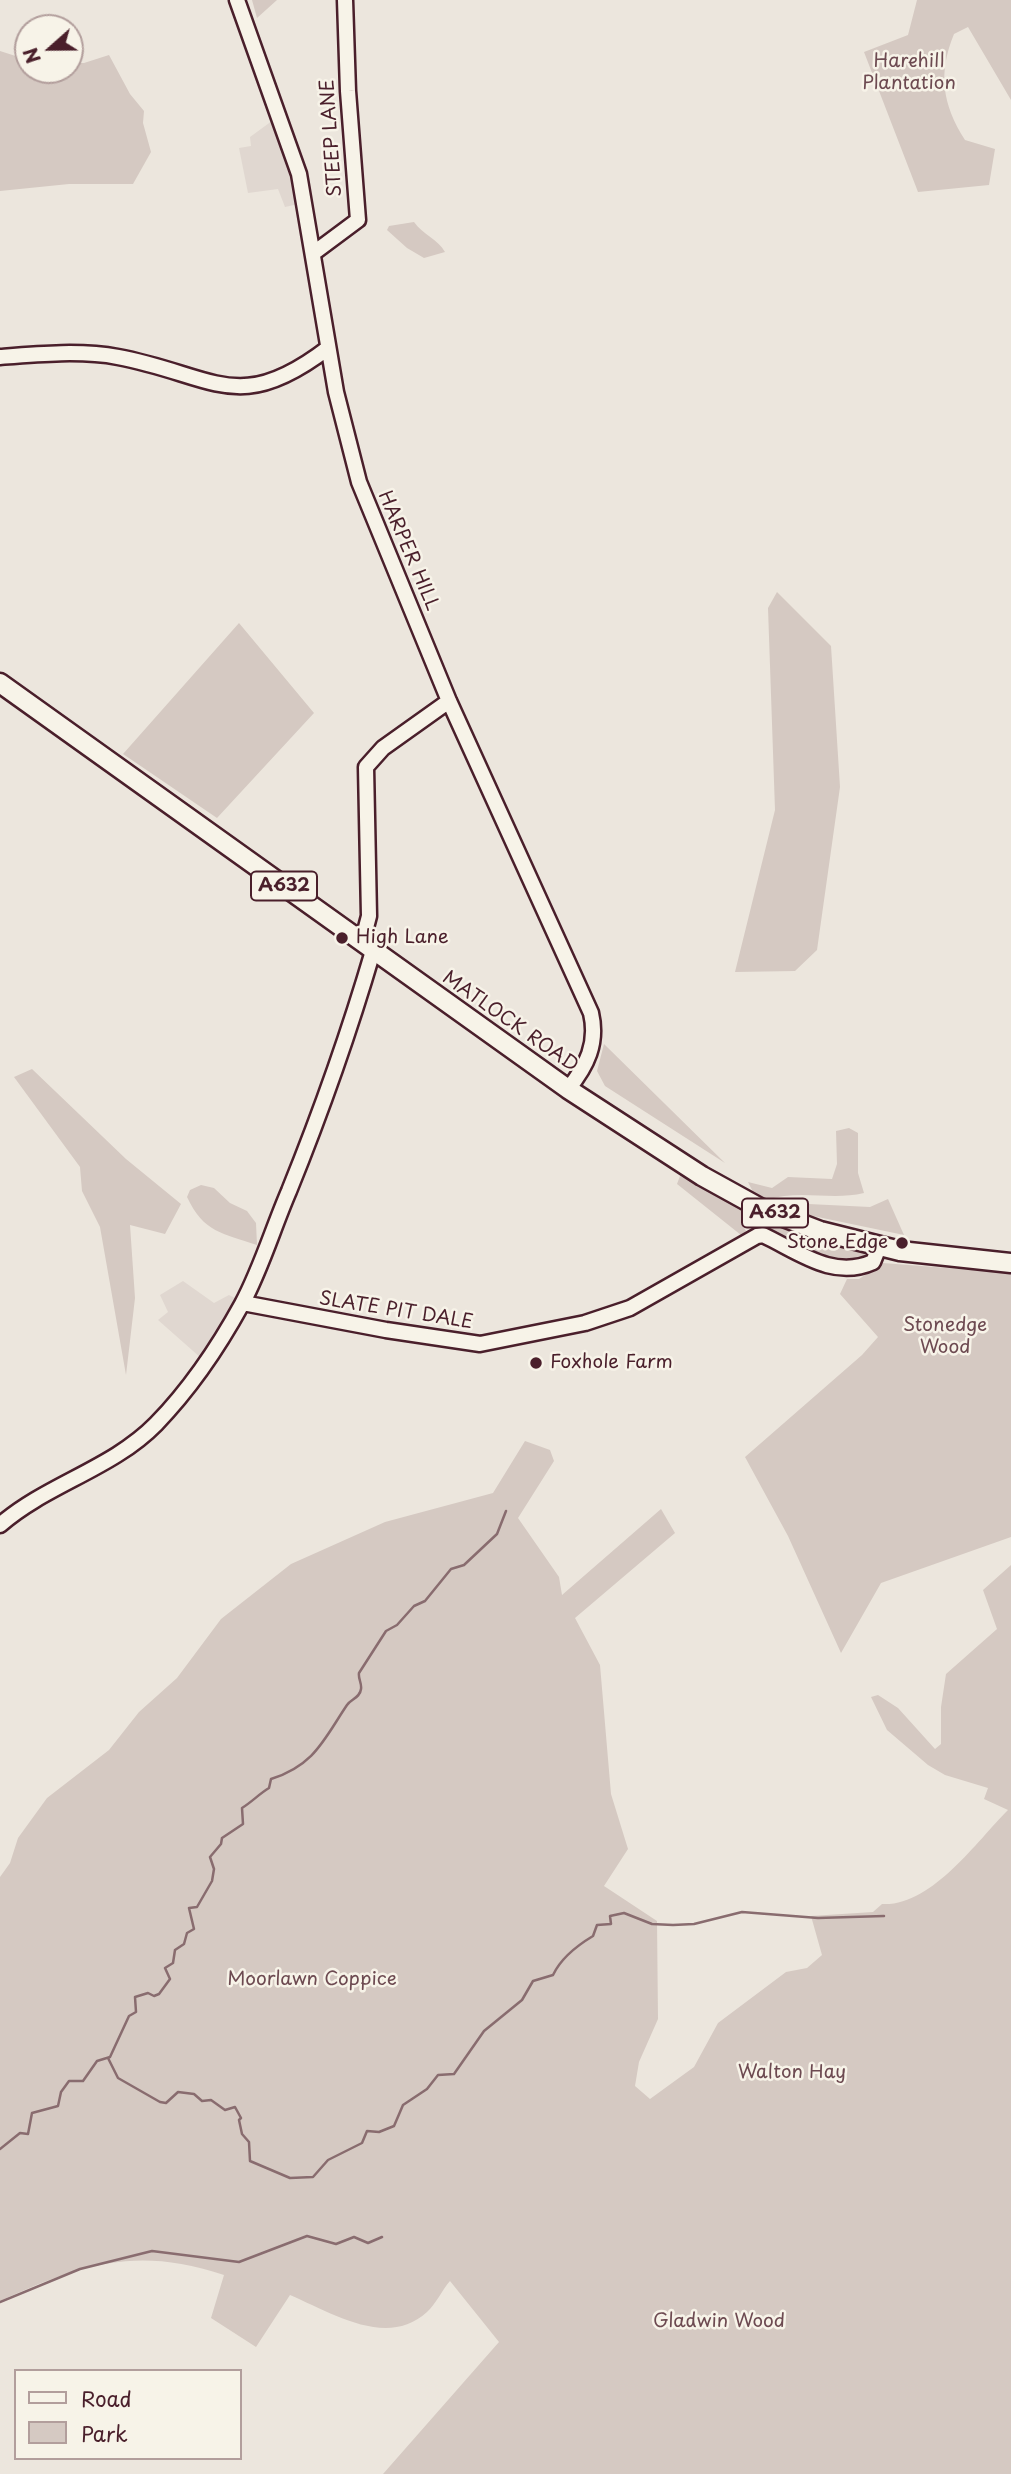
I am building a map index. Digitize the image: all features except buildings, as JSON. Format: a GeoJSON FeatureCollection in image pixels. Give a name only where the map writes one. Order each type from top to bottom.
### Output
{"type":"FeatureCollection","features":[{"type":"Feature","properties":{"kind":"main road","name":"MATLOCK ROAD"},"geometry":{"type":"LineString","coordinates":[[0,683],[568,1089],[702,1176],[760,1208],[820,1231],[879,1247],[1011,1263]]}},
{"type":"Feature","properties":{"kind":"street","name":"HARPER HILL"},"geometry":{"type":"LineString","coordinates":[[237,0],[295,160],[315,252],[336,392],[359,482],[449,701],[590,1013],[595,1032],[589,1054],[580,1074],[568,1089]]}},
{"type":"Feature","properties":{"kind":"street","name":"STEEP LANE"},"geometry":{"type":"LineString","coordinates":[[315,252],[358,220],[348,91],[345,0]]}},
{"type":"Feature","properties":{"kind":"street"},"geometry":{"type":"LineString","coordinates":[[0,357],[114,356],[163,367],[220,386],[250,387],[271,383],[300,369],[328,348]]}},
{"type":"Feature","properties":{"kind":"street"},"geometry":{"type":"LineString","coordinates":[[0,1525],[34,1499],[121,1453],[155,1425],[191,1382],[243,1303],[317,1122],[352,1024],[368,947],[366,767],[383,748],[449,701]]}},
{"type":"Feature","properties":{"kind":"street","name":"SLATE PIT DALE"},"geometry":{"type":"LineString","coordinates":[[243,1303],[480,1344],[585,1323],[630,1308],[757,1236],[763,1235],[802,1257],[827,1266],[856,1270],[873,1262],[879,1247]]}},
{"type":"Feature","properties":{"kind":"shaded area"},"geometry":{"type":"Polygon","coordinates":[[[276,118],[298,204],[285,207],[278,189],[248,193],[239,148],[251,146],[250,137],[276,118]]]}},
{"type":"Feature","properties":{"kind":"shaded area"},"geometry":{"type":"Polygon","coordinates":[[[183,1281],[214,1303],[229,1295],[237,1299],[201,1358],[158,1320],[168,1312],[160,1295],[183,1281]]]}},
{"type":"Feature","properties":{"kind":"green space"},"geometry":{"type":"Polygon","coordinates":[[[252,0],[277,0],[257,18],[252,0]]]}},
{"type":"Feature","properties":{"kind":"green space","name":"Harehill Plantation"},"geometry":{"type":"Polygon","coordinates":[[[917,0],[1011,0],[1011,100],[968,27],[954,34],[944,75],[951,114],[965,140],[995,149],[989,185],[918,192],[864,52],[908,35],[917,0]]]}},
{"type":"Feature","properties":{"kind":"green space"},"geometry":{"type":"Polygon","coordinates":[[[0,51],[14,56],[14,84],[84,84],[84,63],[109,55],[130,94],[144,111],[143,123],[151,152],[133,184],[69,184],[0,191],[0,51]]]}},
{"type":"Feature","properties":{"kind":"green space"},"geometry":{"type":"Polygon","coordinates":[[[414,222],[445,252],[424,258],[407,248],[387,230],[389,226],[414,222]]]}},
{"type":"Feature","properties":{"kind":"green space"},"geometry":{"type":"Polygon","coordinates":[[[777,592],[831,646],[840,787],[817,950],[795,971],[735,972],[775,810],[768,608],[777,592]]]}},
{"type":"Feature","properties":{"kind":"green space"},"geometry":{"type":"Polygon","coordinates":[[[239,623],[314,713],[217,818],[123,754],[239,623]]]}},
{"type":"Feature","properties":{"kind":"green space"},"geometry":{"type":"Polygon","coordinates":[[[604,1044],[725,1163],[605,1086],[597,1071],[604,1044]]]}},
{"type":"Feature","properties":{"kind":"green space"},"geometry":{"type":"Polygon","coordinates":[[[32,1069],[126,1159],[181,1204],[165,1234],[130,1225],[135,1298],[126,1375],[100,1227],[82,1191],[80,1167],[14,1077],[32,1069]]]}},
{"type":"Feature","properties":{"kind":"green space"},"geometry":{"type":"Polygon","coordinates":[[[849,1128],[858,1133],[858,1173],[864,1193],[839,1196],[791,1195],[767,1200],[754,1194],[748,1182],[772,1188],[788,1177],[832,1179],[837,1164],[836,1131],[849,1128]]]}},
{"type":"Feature","properties":{"kind":"green space"},"geometry":{"type":"Polygon","coordinates":[[[680,1176],[745,1207],[863,1250],[866,1255],[856,1262],[824,1257],[746,1220],[742,1224],[746,1231],[741,1235],[677,1184],[680,1176]]]}},
{"type":"Feature","properties":{"kind":"green space"},"geometry":{"type":"Polygon","coordinates":[[[201,1185],[214,1188],[230,1203],[247,1211],[256,1223],[257,1245],[215,1230],[200,1218],[187,1197],[190,1190],[201,1185]]]}},
{"type":"Feature","properties":{"kind":"green space"},"geometry":{"type":"Polygon","coordinates":[[[888,1199],[904,1235],[794,1212],[788,1203],[870,1207],[888,1199]]]}},
{"type":"Feature","properties":{"kind":"green space","name":"Stonedge Wood"},"geometry":{"type":"Polygon","coordinates":[[[883,1263],[1011,1273],[1011,1537],[881,1583],[841,1653],[788,1536],[745,1457],[862,1355],[878,1337],[840,1294],[847,1279],[859,1279],[883,1263]]]}},
{"type":"Feature","properties":{"kind":"green space","name":"Moorlawn Coppice"},"geometry":{"type":"Polygon","coordinates":[[[525,1441],[550,1450],[554,1461],[518,1518],[559,1577],[562,1595],[661,1509],[675,1533],[575,1618],[600,1665],[611,1794],[628,1849],[604,1886],[657,1921],[658,2019],[639,2062],[635,2086],[650,2099],[694,2067],[718,2023],[786,1972],[807,1968],[822,1955],[811,1916],[873,1912],[882,1904],[900,1902],[918,1895],[935,1884],[967,1855],[1008,1810],[984,1799],[988,1788],[945,1775],[928,1765],[887,1730],[871,1697],[878,1695],[898,1708],[935,1749],[941,1744],[941,1707],[946,1674],[997,1629],[983,1590],[1011,1565],[1011,2474],[383,2474],[499,2342],[450,2281],[427,2312],[411,2323],[394,2327],[359,2324],[290,2295],[256,2347],[211,2318],[224,2275],[192,2266],[136,2261],[110,2263],[57,2277],[0,2301],[0,1877],[10,1863],[18,1838],[47,1798],[109,1750],[139,1712],[177,1678],[221,1619],[291,1564],[385,1522],[493,1493],[525,1441]]]}},
{"type":"Feature","properties":{"kind":"waterway"},"geometry":{"type":"LineString","coordinates":[[0,2149],[20,2133],[28,2134],[32,2113],[58,2106],[61,2092],[69,2081],[83,2081],[97,2061],[110,2057],[129,2016],[136,2012],[135,1997],[148,1993],[154,1996],[159,1994],[170,1979],[165,1968],[173,1963],[175,1950],[184,1944],[187,1933],[194,1929],[189,1908],[197,1907],[212,1881],[214,1869],[210,1857],[221,1844],[222,1838],[243,1824],[242,1808],[269,1788],[271,1779],[298,1766],[317,1750],[347,1705],[359,1694],[359,1673],[386,1631],[397,1625],[414,1606],[425,1601],[451,1569],[464,1565],[497,1534],[506,1511]]}},
{"type":"Feature","properties":{"kind":"waterway"},"geometry":{"type":"LineString","coordinates":[[108,2058],[118,2078],[160,2102],[166,2103],[178,2092],[194,2094],[202,2101],[211,2100],[225,2110],[235,2107],[241,2118],[239,2120],[242,2134],[249,2142],[250,2161],[290,2178],[313,2177],[328,2160],[362,2143],[367,2131],[379,2132],[394,2126],[403,2105],[427,2089],[438,2075],[454,2074],[484,2031],[522,2000],[533,1981],[553,1975],[570,1952],[593,1936],[597,1925],[611,1924],[610,1916],[624,1913],[652,1924],[673,1925],[694,1924],[742,1912],[818,1918],[884,1916]]}},
{"type":"Feature","properties":{"kind":"waterway"},"geometry":{"type":"LineString","coordinates":[[0,2302],[80,2269],[152,2251],[239,2262],[307,2236],[336,2244],[354,2237],[368,2243],[382,2237]]}},
{"type":"Feature","properties":{"kind":"place","name":"High Lane"},"geometry":{"type":"Point","coordinates":[342,938]}},
{"type":"Feature","properties":{"kind":"place","name":"Stone Edge"},"geometry":{"type":"Point","coordinates":[902,1243]}},
{"type":"Feature","properties":{"kind":"place","name":"Foxhole Farm"},"geometry":{"type":"Point","coordinates":[536,1363]}},
{"type":"Feature","properties":{"kind":"park label","name":"Walton Hay"},"geometry":{"type":"Point","coordinates":[792,2073]}},
{"type":"Feature","properties":{"kind":"park label","name":"Gladwin Wood"},"geometry":{"type":"Point","coordinates":[719,2322]}}]}
